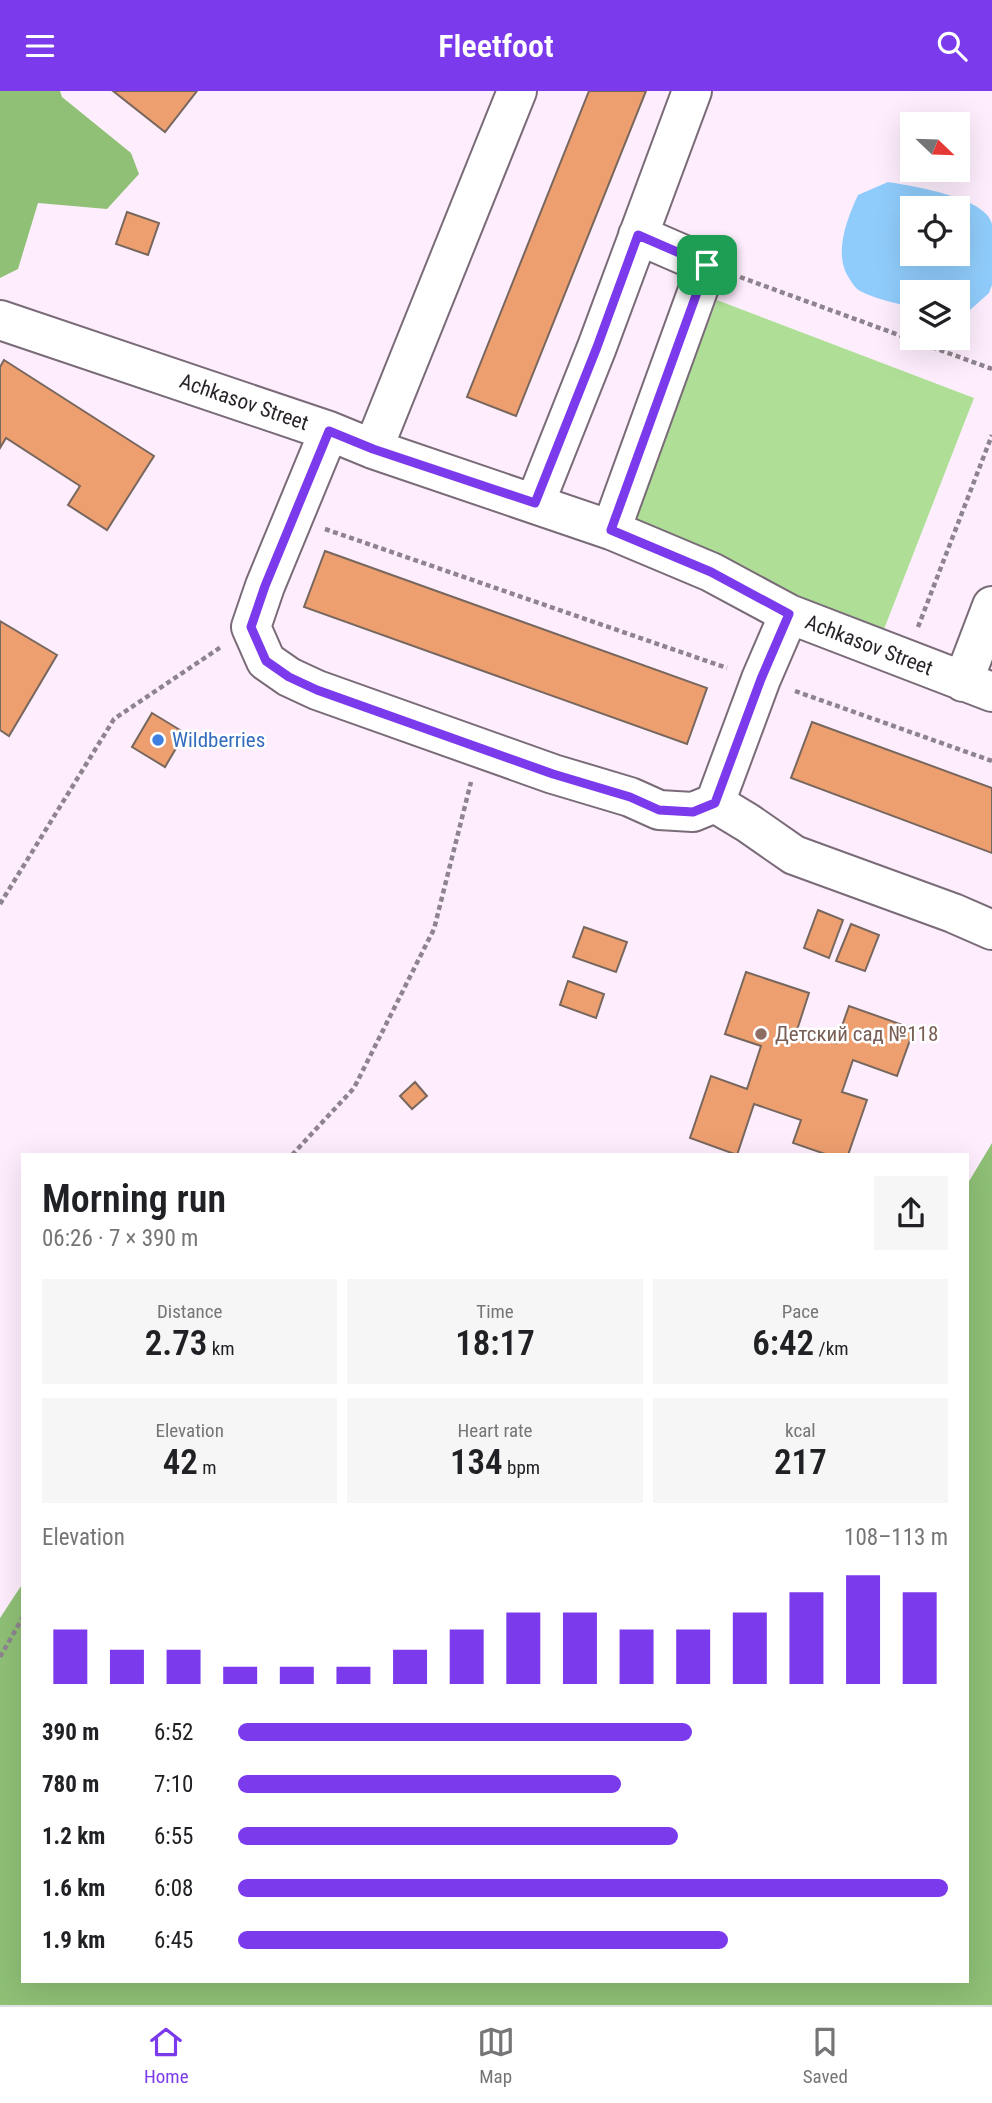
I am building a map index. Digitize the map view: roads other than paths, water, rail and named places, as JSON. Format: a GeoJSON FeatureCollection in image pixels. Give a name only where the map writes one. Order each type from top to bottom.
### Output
{"type":"FeatureCollection","features":[{"type":"Feature","properties":{"kind":"street"},"geometry":{"type":"LineString","coordinates":[[373,449],[517,91]]}},
{"type":"Feature","properties":{"kind":"street"},"geometry":{"type":"LineString","coordinates":[[535,503],[597,347],[692,91]]}},
{"type":"Feature","properties":{"kind":"street"},"geometry":{"type":"LineString","coordinates":[[611,530],[707,265],[638,235]]}},
{"type":"Feature","properties":{"kind":"street","name":"Achkasov Street"},"geometry":{"type":"LineString","coordinates":[[0,320],[611,530],[711,572],[789,614],[977,687]]}},
{"type":"Feature","properties":{"kind":"street"},"geometry":{"type":"LineString","coordinates":[[329,431],[292,518],[251,627],[266,661],[289,677],[317,690],[553,774],[630,797],[659,810],[693,812],[715,803],[761,679],[789,614]]}},
{"type":"Feature","properties":{"kind":"street"},"geometry":{"type":"LineString","coordinates":[[977,687],[992,606]]}},
{"type":"Feature","properties":{"kind":"street"},"geometry":{"type":"LineString","coordinates":[[715,803],[794,855],[992,930]]}},
{"type":"Feature","properties":{"kind":"water"},"geometry":{"type":"Polygon","coordinates":[[[888,182],[952,196],[900,196],[900,266],[970,266],[970,204],[977,207],[987,215],[992,224],[992,285],[989,293],[970,310],[970,280],[900,280],[900,304],[858,290],[844,269],[842,258],[843,237],[858,195],[888,182]]]}},
{"type":"Feature","properties":{"kind":"place","name":"Wildberries"},"geometry":{"type":"Point","coordinates":[158,740]}},
{"type":"Feature","properties":{"kind":"place","name":"Детский сад №118"},"geometry":{"type":"Point","coordinates":[761,1034]}}]}
